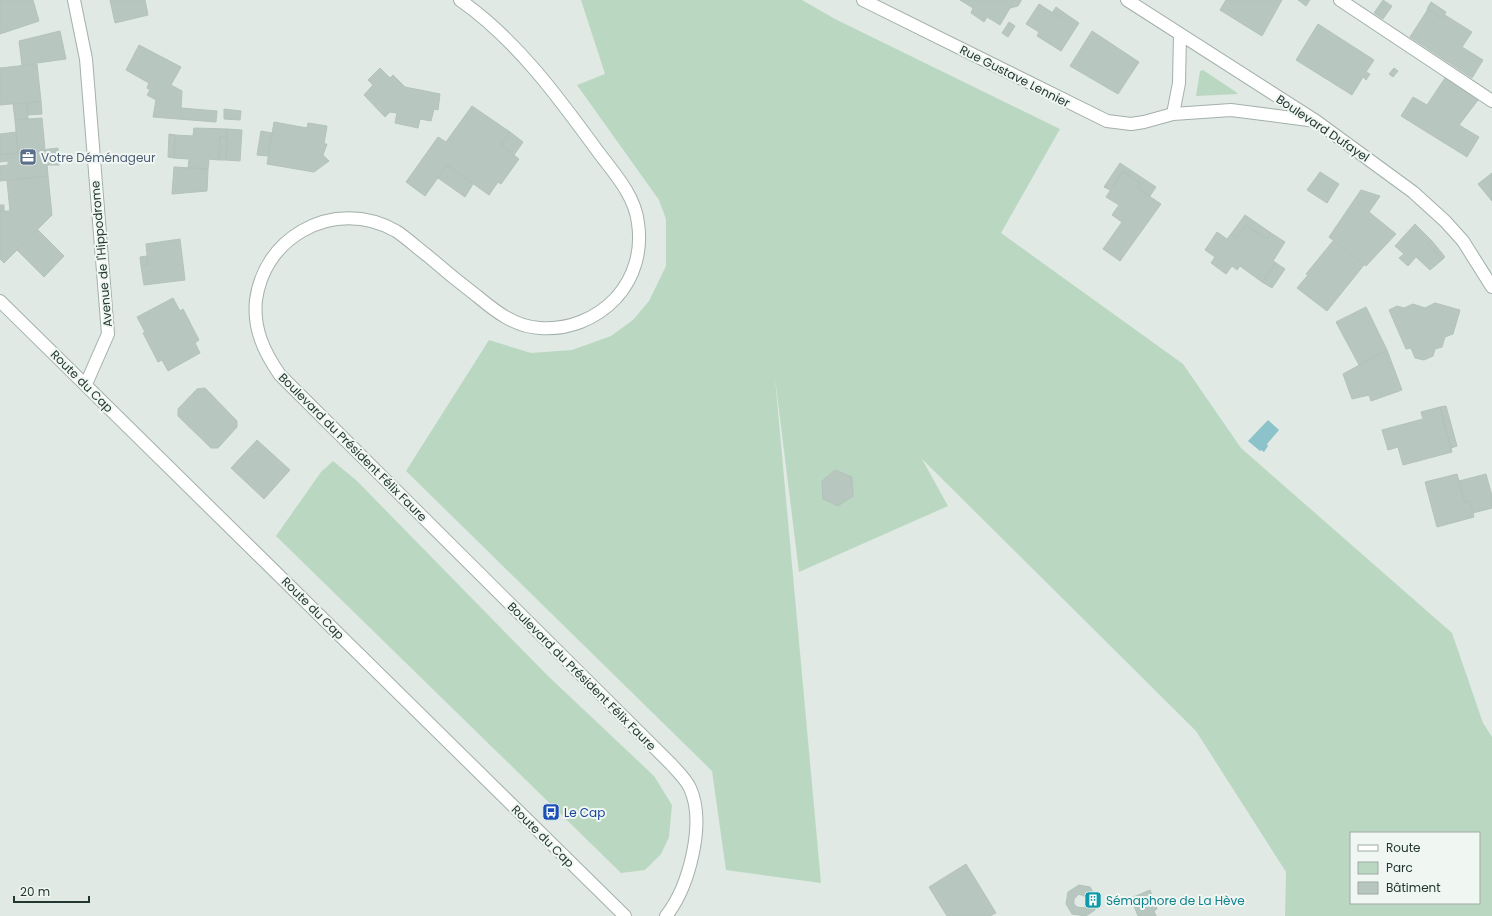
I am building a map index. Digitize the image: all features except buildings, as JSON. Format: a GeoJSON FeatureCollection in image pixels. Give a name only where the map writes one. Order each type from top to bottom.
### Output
{"type":"FeatureCollection","features":[{"type":"Feature","properties":{"kind":"street","name":"Avenue de l'Hippodrome"},"geometry":{"type":"LineString","coordinates":[[74,0],[86,59],[108,334],[86,384]]}},
{"type":"Feature","properties":{"kind":"street","name":"Boulevard du Président Félix Faure"},"geometry":{"type":"LineString","coordinates":[[460,0],[510,43],[544,82],[568,110],[629,194],[638,221],[639,253],[632,273],[624,289],[598,314],[578,324],[558,328],[538,328],[517,323],[497,313],[397,232],[370,220],[344,218],[310,226],[290,238],[274,254],[265,270],[258,289],[255,308],[256,328],[262,345],[280,375],[671,764],[690,787],[698,817],[697,838],[684,881],[673,907],[666,916]]}},
{"type":"Feature","properties":{"kind":"street","name":"Rue Gustave Lennier"},"geometry":{"type":"LineString","coordinates":[[863,0],[1098,118],[1107,121],[1131,124],[1173,114],[1231,110],[1316,121]]}},
{"type":"Feature","properties":{"kind":"street","name":"Boulevard Dufayel"},"geometry":{"type":"LineString","coordinates":[[1127,0],[1316,121],[1413,192],[1445,221],[1467,247],[1492,287]]}},
{"type":"Feature","properties":{"kind":"street"},"geometry":{"type":"LineString","coordinates":[[1340,0],[1492,101]]}},
{"type":"Feature","properties":{"kind":"street"},"geometry":{"type":"LineString","coordinates":[[1173,114],[1179,83],[1180,35]]}},
{"type":"Feature","properties":{"kind":"street","name":"Route du Cap"},"geometry":{"type":"LineString","coordinates":[[0,300],[625,916]]}},
{"type":"Feature","properties":{"kind":"green space"},"geometry":{"type":"Polygon","coordinates":[[[581,0],[802,0],[835,19],[1060,129],[1001,233],[1183,364],[1241,448],[1452,633],[1483,723],[1492,737],[1492,916],[1285,916],[1286,872],[1196,731],[922,459],[948,506],[799,572],[775,378],[821,883],[726,870],[712,771],[406,471],[489,340],[531,353],[572,350],[611,336],[633,320],[649,301],[666,266],[666,219],[659,200],[577,85],[605,74],[581,0]]]}},
{"type":"Feature","properties":{"kind":"green space"},"geometry":{"type":"Polygon","coordinates":[[[1203,70],[1238,94],[1196,96],[1200,71],[1203,70]]]}},
{"type":"Feature","properties":{"kind":"green space"},"geometry":{"type":"Polygon","coordinates":[[[333,461],[357,481],[548,676],[654,776],[672,805],[669,837],[661,854],[645,870],[621,873],[276,536],[321,472],[333,461]]]}},
{"type":"Feature","properties":{"kind":"water"},"geometry":{"type":"Polygon","coordinates":[[[1268,420],[1279,430],[1267,444],[1268,446],[1264,452],[1261,450],[1260,451],[1248,441],[1268,420]]]}},
{"type":"Feature","properties":{"kind":"place","name":"Votre Déménageur"},"geometry":{"type":"Point","coordinates":[28,157]}},
{"type":"Feature","properties":{"kind":"place","name":"Le Cap"},"geometry":{"type":"Point","coordinates":[551,812]}},
{"type":"Feature","properties":{"kind":"place","name":"Sémaphore de La Hève"},"geometry":{"type":"Point","coordinates":[1093,900]}}]}
